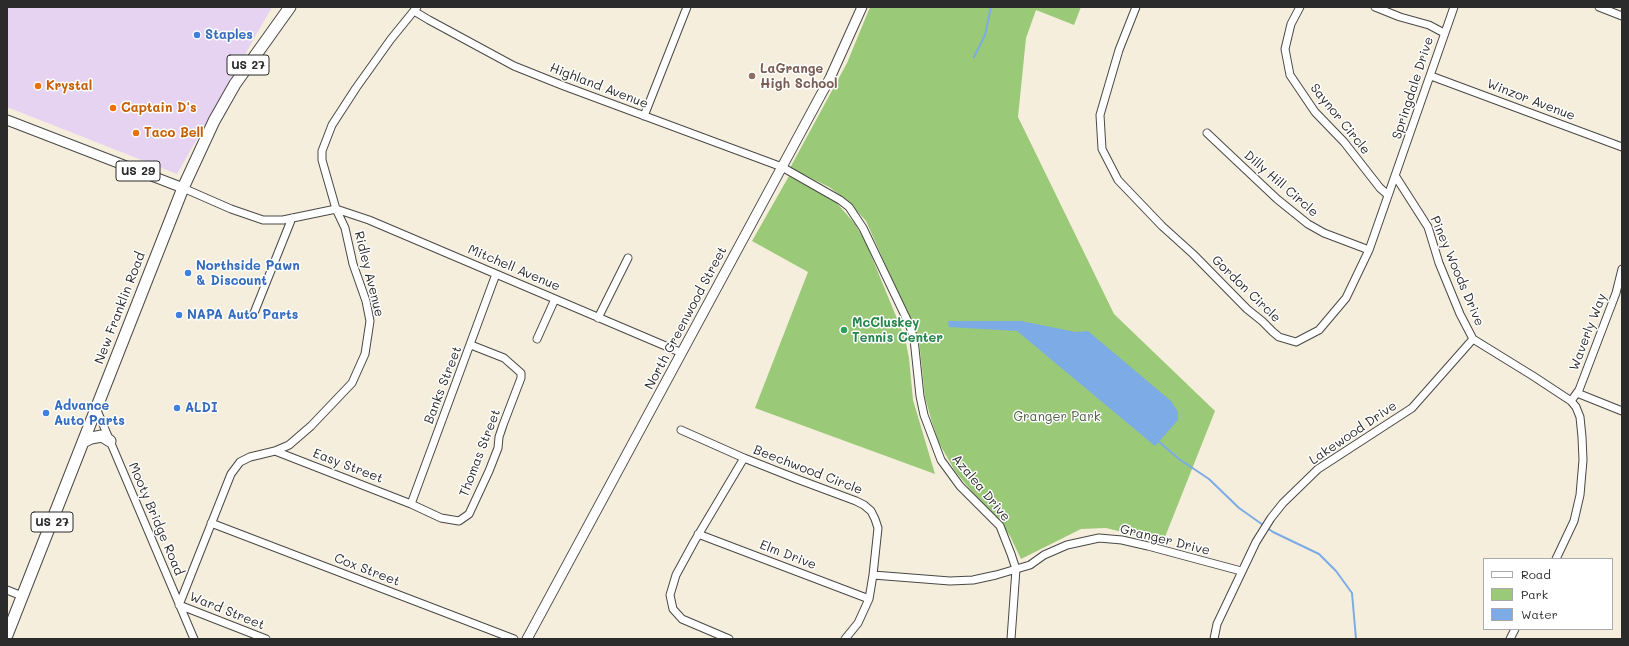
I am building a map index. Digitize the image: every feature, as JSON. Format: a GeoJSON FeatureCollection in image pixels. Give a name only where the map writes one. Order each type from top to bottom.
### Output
{"type":"FeatureCollection","features":[{"type":"Feature","properties":{"kind":"highway","name":"New Franklin Road"},"geometry":{"type":"LineString","coordinates":[[7,635],[183,188],[214,121],[235,84],[290,7]]}},
{"type":"Feature","properties":{"kind":"highway"},"geometry":{"type":"LineString","coordinates":[[83,442],[91,438],[102,436],[110,441]]}},
{"type":"Feature","properties":{"kind":"main road","name":"North Greenwood Street"},"geometry":{"type":"LineString","coordinates":[[528,639],[830,78],[862,7]]}},
{"type":"Feature","properties":{"kind":"main road","name":"US 29"},"geometry":{"type":"LineString","coordinates":[[7,120],[183,188]]}},
{"type":"Feature","properties":{"kind":"street"},"geometry":{"type":"LineString","coordinates":[[644,116],[687,7]]}},
{"type":"Feature","properties":{"kind":"street","name":"Gordon Circle"},"geometry":{"type":"LineString","coordinates":[[1136,7],[1118,50],[1100,116],[1102,149],[1118,180],[1162,226],[1193,254],[1247,309],[1279,337],[1296,342],[1319,330],[1346,298],[1369,250],[1388,195],[1396,177]]}},
{"type":"Feature","properties":{"kind":"street","name":"Saynor Circle"},"geometry":{"type":"LineString","coordinates":[[1300,7],[1291,24],[1286,49],[1290,75],[1315,112],[1344,142],[1380,188],[1388,195]]}},
{"type":"Feature","properties":{"kind":"street"},"geometry":{"type":"LineString","coordinates":[[1375,7],[1429,26],[1444,33]]}},
{"type":"Feature","properties":{"kind":"street","name":"Springdale Drive"},"geometry":{"type":"LineString","coordinates":[[1396,177],[1454,7]]}},
{"type":"Feature","properties":{"kind":"street"},"geometry":{"type":"LineString","coordinates":[[1599,7],[1622,16]]}},
{"type":"Feature","properties":{"kind":"street","name":"Highland Avenue"},"geometry":{"type":"LineString","coordinates":[[416,9],[429,20],[514,66],[782,167]]}},
{"type":"Feature","properties":{"kind":"street","name":"Ridley Avenue"},"geometry":{"type":"LineString","coordinates":[[179,605],[231,474],[240,462],[250,457],[275,451],[289,445],[312,426],[352,383],[365,354],[370,321],[366,301],[353,264],[345,228],[336,209],[322,160],[322,151],[332,125],[356,88],[391,39],[416,9]]}},
{"type":"Feature","properties":{"kind":"street","name":"Winzor Avenue"},"geometry":{"type":"LineString","coordinates":[[1431,76],[1622,147]]}},
{"type":"Feature","properties":{"kind":"street","name":"Dilly Hill Circle"},"geometry":{"type":"LineString","coordinates":[[1207,134],[1277,199],[1308,224],[1324,233],[1369,250]]}},
{"type":"Feature","properties":{"kind":"street","name":"Azalea Drive"},"geometry":{"type":"LineString","coordinates":[[782,167],[840,200],[849,207],[864,228],[909,324],[914,339],[920,396],[924,414],[941,460],[960,486],[1000,526],[1016,569],[1011,639]]}},
{"type":"Feature","properties":{"kind":"street","name":"Piney Woods Drive"},"geometry":{"type":"LineString","coordinates":[[1396,177],[1428,227],[1439,263],[1460,314],[1473,339],[1571,401],[1576,407],[1580,417],[1582,432],[1583,460],[1580,495],[1574,521],[1556,558]]}},
{"type":"Feature","properties":{"kind":"street"},"geometry":{"type":"LineString","coordinates":[[183,188],[256,218],[278,221],[336,209]]}},
{"type":"Feature","properties":{"kind":"street","name":"Mitchell Avenue"},"geometry":{"type":"LineString","coordinates":[[336,209],[369,220],[682,353]]}},
{"type":"Feature","properties":{"kind":"street"},"geometry":{"type":"LineString","coordinates":[[254,313],[292,218]]}},
{"type":"Feature","properties":{"kind":"street"},"geometry":{"type":"LineString","coordinates":[[598,318],[628,258]]}},
{"type":"Feature","properties":{"kind":"street","name":"Waverly Way"},"geometry":{"type":"LineString","coordinates":[[1571,401],[1577,393],[1616,293],[1621,272]]}},
{"type":"Feature","properties":{"kind":"street","name":"Banks Street"},"geometry":{"type":"LineString","coordinates":[[411,504],[496,274]]}},
{"type":"Feature","properties":{"kind":"street"},"geometry":{"type":"LineString","coordinates":[[537,339],[555,299]]}},
{"type":"Feature","properties":{"kind":"street","name":"Lakewood Drive"},"geometry":{"type":"LineString","coordinates":[[1214,639],[1218,624],[1241,571],[1256,542],[1271,518],[1283,503],[1318,469],[1412,408],[1473,339]]}},
{"type":"Feature","properties":{"kind":"street","name":"Thomas Street"},"geometry":{"type":"LineString","coordinates":[[411,504],[441,518],[458,521],[469,514],[494,459],[498,448],[499,437],[520,383],[521,373],[504,358],[471,345]]}},
{"type":"Feature","properties":{"kind":"street"},"geometry":{"type":"LineString","coordinates":[[1577,393],[1622,411]]}},
{"type":"Feature","properties":{"kind":"street","name":"Mooty Bridge Road"},"geometry":{"type":"LineString","coordinates":[[96,408],[194,639]]}},
{"type":"Feature","properties":{"kind":"street","name":"Beechwood Circle"},"geometry":{"type":"LineString","coordinates":[[682,430],[744,458],[856,501],[868,508],[875,519],[878,528],[874,575],[869,599],[862,616],[847,638]]}},
{"type":"Feature","properties":{"kind":"street","name":"Easy Street"},"geometry":{"type":"LineString","coordinates":[[275,451],[411,504]]}},
{"type":"Feature","properties":{"kind":"street","name":"Beechwood Circle"},"geometry":{"type":"LineString","coordinates":[[729,639],[682,619],[675,612],[671,604],[670,595],[672,585],[698,534],[744,458]]}},
{"type":"Feature","properties":{"kind":"street","name":"Cox Street"},"geometry":{"type":"LineString","coordinates":[[211,523],[514,639]]}},
{"type":"Feature","properties":{"kind":"street","name":"Elm Drive"},"geometry":{"type":"LineString","coordinates":[[698,534],[869,599]]}},
{"type":"Feature","properties":{"kind":"street","name":"Granger Drive"},"geometry":{"type":"LineString","coordinates":[[874,575],[950,581],[973,580],[996,576],[1030,565],[1044,555],[1067,545],[1099,538],[1122,540],[1148,546],[1241,571]]}},
{"type":"Feature","properties":{"kind":"street"},"geometry":{"type":"LineString","coordinates":[[7,590],[22,596]]}},
{"type":"Feature","properties":{"kind":"street","name":"Ward Street"},"geometry":{"type":"LineString","coordinates":[[179,605],[266,639]]}},
{"type":"Feature","properties":{"kind":"street"},"geometry":{"type":"LineString","coordinates":[[1510,639],[1514,630]]}},
{"type":"Feature","properties":{"kind":"shaded area"},"geometry":{"type":"Polygon","coordinates":[[[7,7],[272,7],[177,174],[7,107],[7,7]]]}},
{"type":"Feature","properties":{"kind":"green space","name":"Granger Park"},"geometry":{"type":"Polygon","coordinates":[[[870,7],[1081,7],[1074,25],[1036,10],[1026,38],[1018,117],[1114,314],[1215,411],[1163,542],[1106,528],[1081,529],[1021,559],[1010,536],[999,520],[973,493],[955,471],[939,443],[925,397],[919,340],[866,221],[847,200],[829,187],[790,168],[847,63],[870,7]]]}},
{"type":"Feature","properties":{"kind":"green space","name":"McCluskey Tennis Center"},"geometry":{"type":"Polygon","coordinates":[[[789,176],[836,202],[855,224],[866,243],[905,338],[909,358],[913,400],[935,474],[755,408],[808,272],[752,241],[789,176]]]}},
{"type":"Feature","properties":{"kind":"water"},"geometry":{"type":"Polygon","coordinates":[[[948,321],[1021,321],[1076,332],[1088,331],[1171,401],[1178,412],[1178,420],[1155,446],[1017,331],[949,327],[948,321]]]}},
{"type":"Feature","properties":{"kind":"waterway"},"geometry":{"type":"LineString","coordinates":[[974,57],[985,35],[991,7]]}},
{"type":"Feature","properties":{"kind":"waterway"},"geometry":{"type":"LineString","coordinates":[[1157,440],[1179,459],[1209,479],[1239,508],[1273,532],[1319,554],[1336,571],[1352,593],[1356,639]]}},
{"type":"Feature","properties":{"kind":"place","name":"Staples"},"geometry":{"type":"Point","coordinates":[197,35]}},
{"type":"Feature","properties":{"kind":"place","name":"LaGrange High School"},"geometry":{"type":"Point","coordinates":[752,76]}},
{"type":"Feature","properties":{"kind":"place","name":"Krystal"},"geometry":{"type":"Point","coordinates":[38,86]}},
{"type":"Feature","properties":{"kind":"place","name":"Captain D's"},"geometry":{"type":"Point","coordinates":[113,108]}},
{"type":"Feature","properties":{"kind":"place","name":"Taco Bell"},"geometry":{"type":"Point","coordinates":[136,133]}},
{"type":"Feature","properties":{"kind":"place","name":"Northside Pawn & Discount"},"geometry":{"type":"Point","coordinates":[188,273]}},
{"type":"Feature","properties":{"kind":"place","name":"NAPA Auto Parts"},"geometry":{"type":"Point","coordinates":[179,315]}},
{"type":"Feature","properties":{"kind":"place","name":"McCluskey Tennis Center"},"geometry":{"type":"Point","coordinates":[844,330]}},
{"type":"Feature","properties":{"kind":"place","name":"ALDI"},"geometry":{"type":"Point","coordinates":[177,408]}},
{"type":"Feature","properties":{"kind":"place","name":"Advance Auto Parts"},"geometry":{"type":"Point","coordinates":[46,413]}}]}
